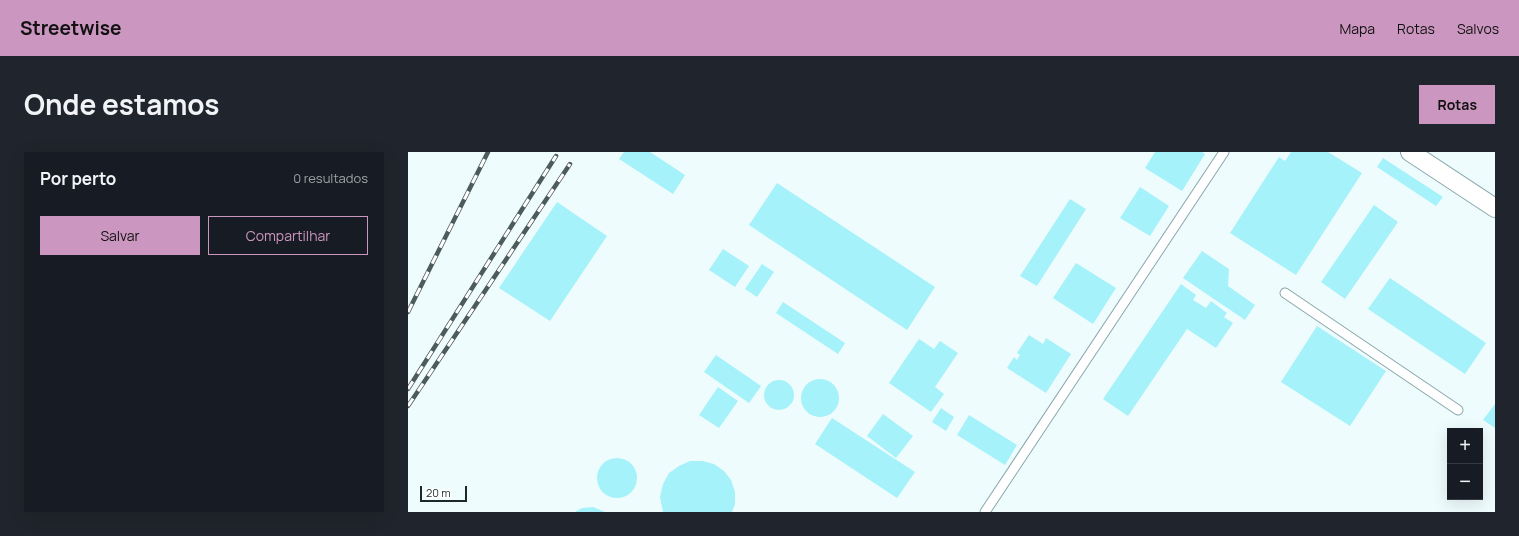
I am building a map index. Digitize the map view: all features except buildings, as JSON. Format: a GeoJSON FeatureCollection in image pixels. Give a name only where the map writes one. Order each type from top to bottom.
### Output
{"type":"FeatureCollection","features":[{"type":"Feature","properties":{"kind":"street"},"geometry":{"type":"LineString","coordinates":[[1410,152],[1495,208]]}},
{"type":"Feature","properties":{"kind":"lane"},"geometry":{"type":"LineString","coordinates":[[985,512],[1224,152]]}},
{"type":"Feature","properties":{"kind":"lane"},"geometry":{"type":"LineString","coordinates":[[1285,294],[1458,410]]}},
{"type":"Feature","properties":{"kind":"railway"},"geometry":{"type":"LineString","coordinates":[[408,312],[488,152]]}},
{"type":"Feature","properties":{"kind":"railway"},"geometry":{"type":"LineString","coordinates":[[408,389],[556,156]]}},
{"type":"Feature","properties":{"kind":"railway"},"geometry":{"type":"LineString","coordinates":[[408,406],[570,164]]}}]}
